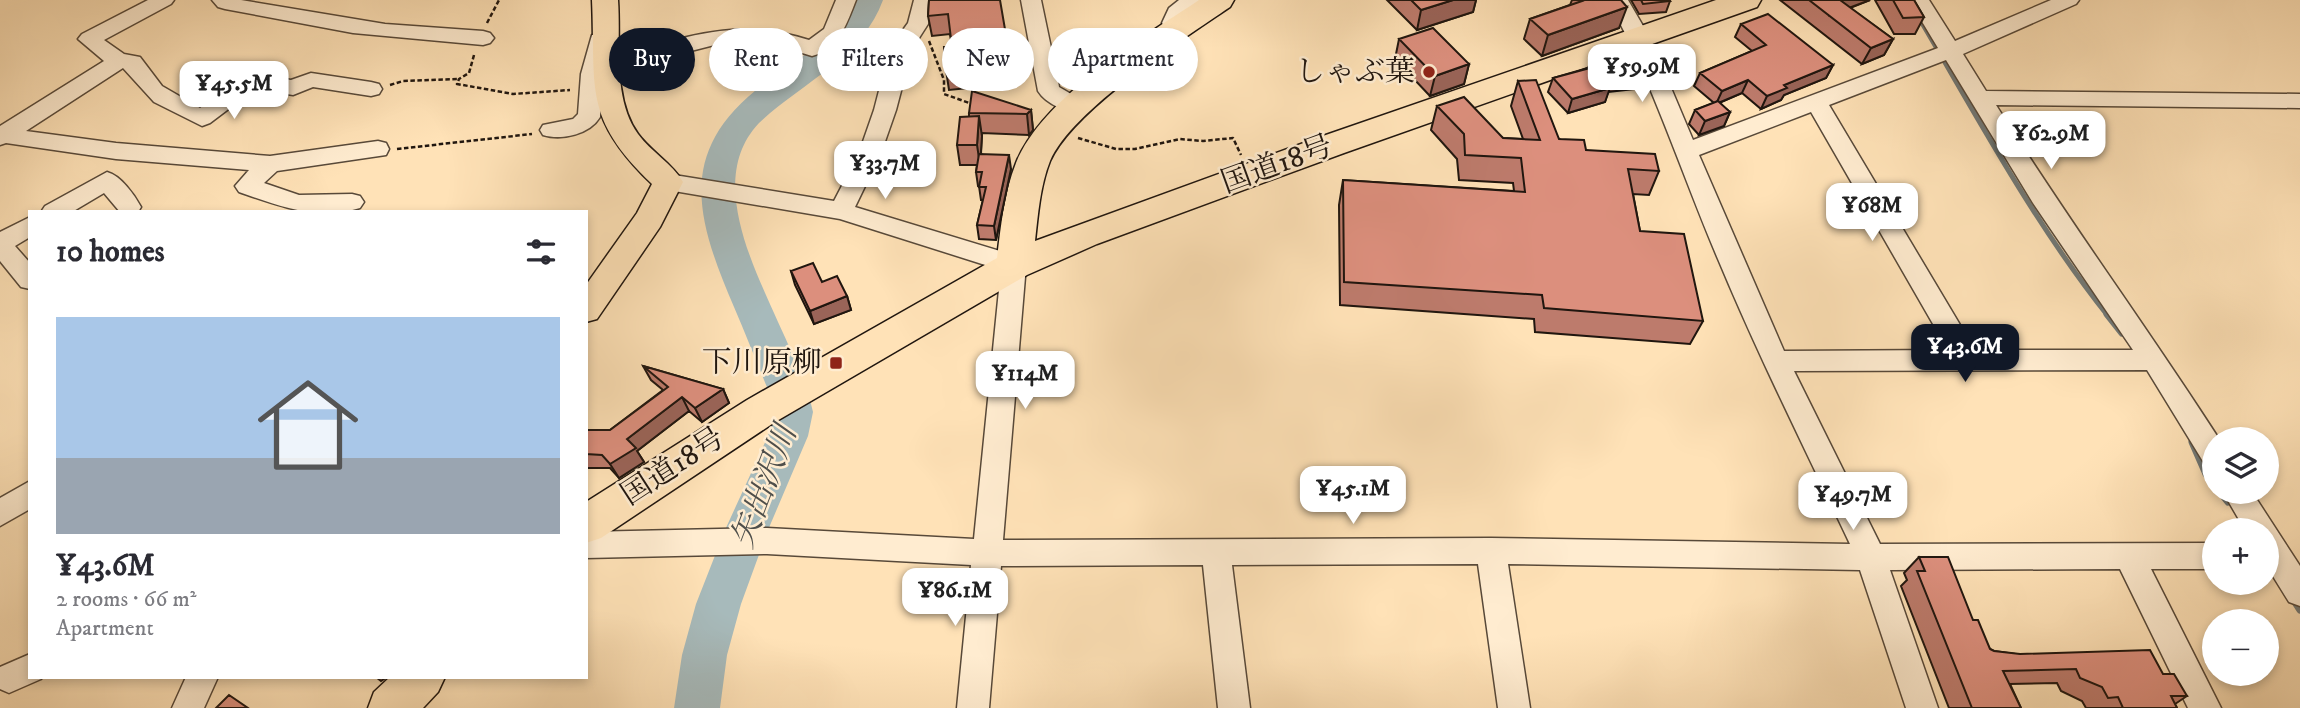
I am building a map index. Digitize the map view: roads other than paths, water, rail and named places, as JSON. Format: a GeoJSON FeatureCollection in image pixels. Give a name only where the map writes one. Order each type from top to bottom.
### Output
{"type":"FeatureCollection","features":[{"type":"Feature","properties":{"kind":"highway"},"geometry":{"type":"LineString","coordinates":[[1171,28],[1185,14],[1219,0]]}},
{"type":"Feature","properties":{"kind":"highway","name":"国道18号"},"geometry":{"type":"LineString","coordinates":[[588,524],[761,411],[1014,265],[1084,235],[1257,172],[1746,0]]}},
{"type":"Feature","properties":{"kind":"highway"},"geometry":{"type":"LineString","coordinates":[[1014,265],[1027,181],[1035,157],[1066,118],[1099,91]]}},
{"type":"Feature","properties":{"kind":"highway"},"geometry":{"type":"LineString","coordinates":[[391,708],[420,679]]}},
{"type":"Feature","properties":{"kind":"main road"},"geometry":{"type":"LineString","coordinates":[[588,307],[649,219],[668,182],[627,141],[600,83],[607,34],[605,0]]}},
{"type":"Feature","properties":{"kind":"street"},"geometry":{"type":"LineString","coordinates":[[164,0],[89,39],[119,61],[132,62],[146,83],[164,101],[202,118],[251,81],[293,88],[311,80],[371,89]]}},
{"type":"Feature","properties":{"kind":"street"},"geometry":{"type":"LineString","coordinates":[[222,0],[225,3],[276,14],[445,37],[481,38]]}},
{"type":"Feature","properties":{"kind":"street"},"geometry":{"type":"LineString","coordinates":[[551,130],[586,122],[600,83],[726,34],[779,37],[812,49],[833,33],[846,0]]}},
{"type":"Feature","properties":{"kind":"street"},"geometry":{"type":"LineString","coordinates":[[841,211],[870,153],[899,64],[901,48],[918,24],[924,0]]}},
{"type":"Feature","properties":{"kind":"street"},"geometry":{"type":"LineString","coordinates":[[1031,0],[1045,80],[1066,118]]}},
{"type":"Feature","properties":{"kind":"street"},"geometry":{"type":"LineString","coordinates":[[1618,0],[1639,38],[1685,152],[1776,361],[1871,557],[1922,708]]}},
{"type":"Feature","properties":{"kind":"street"},"geometry":{"type":"LineString","coordinates":[[1919,0],[2041,197],[2154,360],[2202,436]]}},
{"type":"Feature","properties":{"kind":"street"},"geometry":{"type":"LineString","coordinates":[[1685,152],[1950,51],[2069,0]]}},
{"type":"Feature","properties":{"kind":"street"},"geometry":{"type":"LineString","coordinates":[[1,136],[119,61]]}},
{"type":"Feature","properties":{"kind":"street"},"geometry":{"type":"LineString","coordinates":[[1978,98],[2300,101]]}},
{"type":"Feature","properties":{"kind":"street"},"geometry":{"type":"LineString","coordinates":[[1816,103],[1967,360]]}},
{"type":"Feature","properties":{"kind":"street"},"geometry":{"type":"LineString","coordinates":[[1,136],[116,151],[270,164],[378,149]]}},
{"type":"Feature","properties":{"kind":"street"},"geometry":{"type":"LineString","coordinates":[[270,164],[247,186],[298,204],[352,202]]}},
{"type":"Feature","properties":{"kind":"street"},"geometry":{"type":"LineString","coordinates":[[56,210],[107,180],[129,207]]}},
{"type":"Feature","properties":{"kind":"street"},"geometry":{"type":"LineString","coordinates":[[668,182],[841,211],[1014,265],[973,708]]}},
{"type":"Feature","properties":{"kind":"street"},"geometry":{"type":"LineString","coordinates":[[22,279],[0,244],[28,227]]}},
{"type":"Feature","properties":{"kind":"street"},"geometry":{"type":"LineString","coordinates":[[1776,361],[2154,360]]}},
{"type":"Feature","properties":{"kind":"street"},"geometry":{"type":"LineString","coordinates":[[0,514],[28,494]]}},
{"type":"Feature","properties":{"kind":"street"},"geometry":{"type":"LineString","coordinates":[[588,545],[766,541],[989,553],[1491,551],[1871,557],[2202,556]]}},
{"type":"Feature","properties":{"kind":"street"},"geometry":{"type":"LineString","coordinates":[[1216,551],[1234,708]]}},
{"type":"Feature","properties":{"kind":"street"},"geometry":{"type":"LineString","coordinates":[[1491,551],[1514,708]]}},
{"type":"Feature","properties":{"kind":"street"},"geometry":{"type":"LineString","coordinates":[[2279,554],[2300,592]]}},
{"type":"Feature","properties":{"kind":"street"},"geometry":{"type":"LineString","coordinates":[[2128,555],[2205,708]]}},
{"type":"Feature","properties":{"kind":"street"},"geometry":{"type":"LineString","coordinates":[[188,708],[201,679]]}},
{"type":"Feature","properties":{"kind":"waterway","name":"矢出沢川"},"geometry":{"type":"LineString","coordinates":[[697,708],[705,655],[718,604],[747,530],[784,448],[793,412],[792,402],[726,237],[718,181],[723,156],[732,134],[743,120],[760,103],[816,62],[851,31],[868,0]]}},
{"type":"Feature","properties":{"kind":"waterway"},"geometry":{"type":"LineString","coordinates":[[1918,16],[2031,207],[2108,316]]}},
{"type":"Feature","properties":{"kind":"waterway"},"geometry":{"type":"LineString","coordinates":[[2107,314],[2122,333]]}},
{"type":"Feature","properties":{"kind":"waterway"},"geometry":{"type":"LineString","coordinates":[[2192,442],[2202,465]]}},
{"type":"Feature","properties":{"kind":"waterway"},"geometry":{"type":"LineString","coordinates":[[2293,599],[2300,610]]}},
{"type":"Feature","properties":{"kind":"place","name":"しゃぶ葉"},"geometry":{"type":"Point","coordinates":[1429,72]}},
{"type":"Feature","properties":{"kind":"place","name":"下川原柳"},"geometry":{"type":"Point","coordinates":[836,363]}}]}
